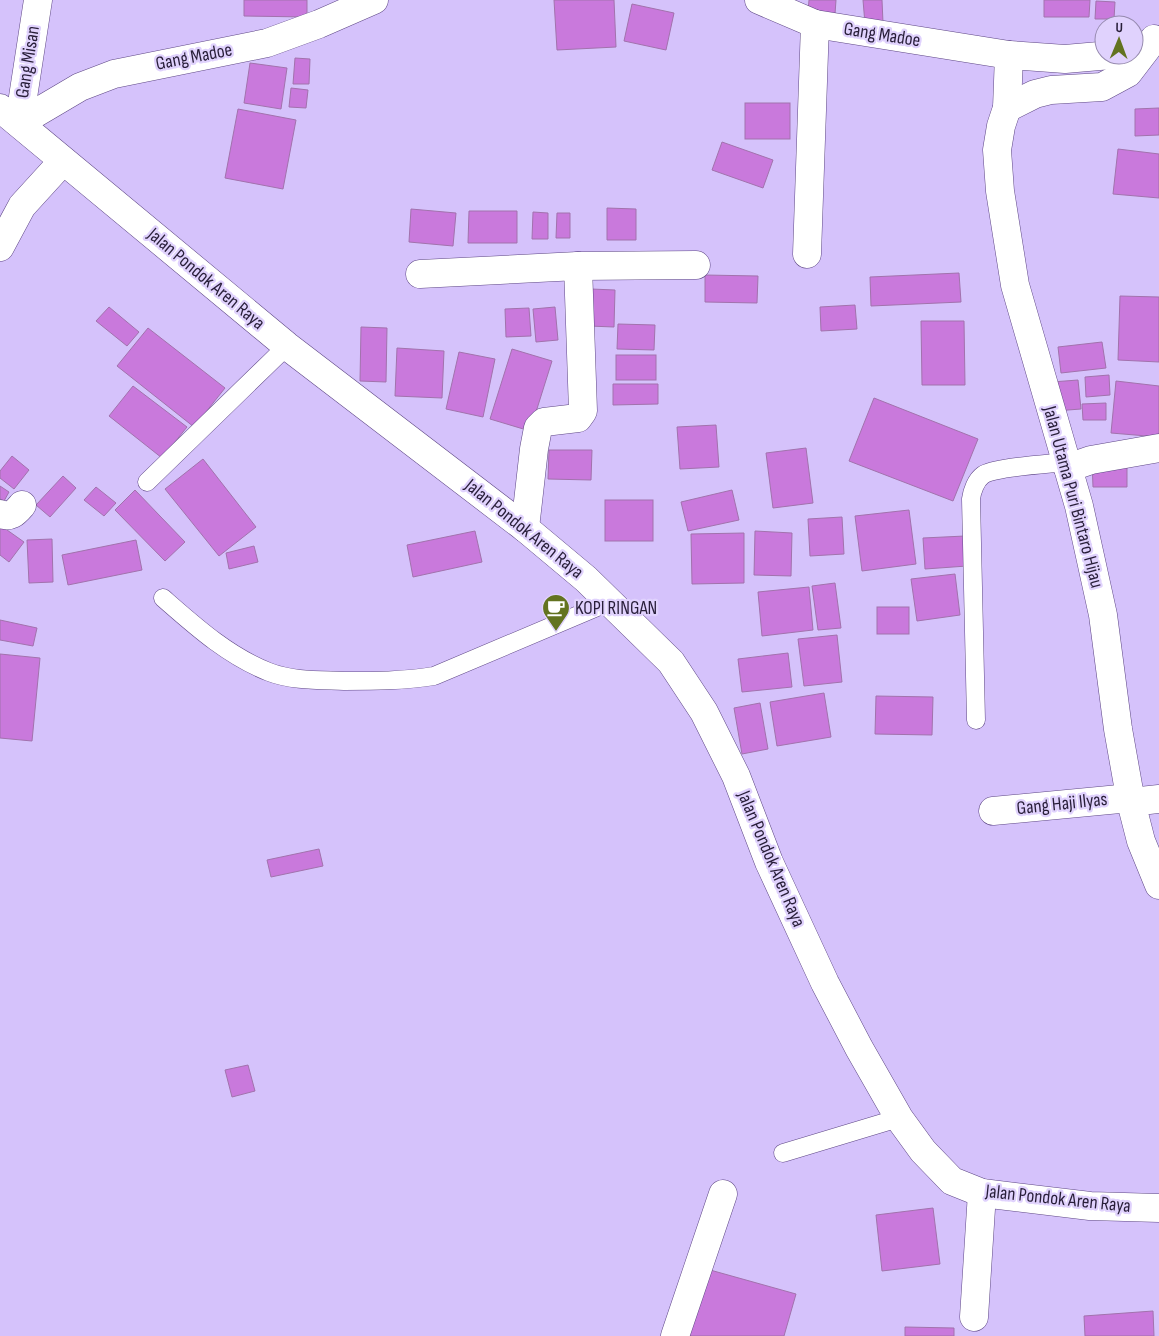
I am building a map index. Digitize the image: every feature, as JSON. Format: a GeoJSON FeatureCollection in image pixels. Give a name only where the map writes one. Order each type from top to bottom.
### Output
{"type":"FeatureCollection","features":[{"type":"Feature","properties":{"kind":"street","name":"Gang Misan"},"geometry":{"type":"LineString","coordinates":[[9,116],[38,0]]}},
{"type":"Feature","properties":{"kind":"street","name":"Gang Madoe"},"geometry":{"type":"LineString","coordinates":[[9,116],[114,74],[267,43],[319,24],[374,0]]}},
{"type":"Feature","properties":{"kind":"street","name":"Gang Madoe"},"geometry":{"type":"LineString","coordinates":[[759,0],[816,24],[1009,55],[1065,59],[1094,56]]}},
{"type":"Feature","properties":{"kind":"street"},"geometry":{"type":"LineString","coordinates":[[807,254],[816,24]]}},
{"type":"Feature","properties":{"kind":"street"},"geometry":{"type":"LineString","coordinates":[[1007,108],[1035,94],[1051,90],[1102,87],[1128,72],[1149,40]]}},
{"type":"Feature","properties":{"kind":"street","name":"Jalan Utama Puri Bintaro Hijau"},"geometry":{"type":"LineString","coordinates":[[1009,55],[1007,108],[1001,126],[997,150],[1000,191],[1012,266],[1020,304],[1079,506],[1103,615],[1118,729],[1130,800],[1141,841],[1159,885]]}},
{"type":"Feature","properties":{"kind":"street","name":"Jalan Pondok Aren Raya"},"geometry":{"type":"LineString","coordinates":[[9,116],[287,346],[525,528],[586,579],[671,662],[704,712],[736,776],[769,862],[821,974],[859,1048],[899,1118],[923,1151],[952,1180],[982,1193],[1090,1206],[1159,1208]]}},
{"type":"Feature","properties":{"kind":"street"},"geometry":{"type":"LineString","coordinates":[[0,247],[22,206],[64,161]]}},
{"type":"Feature","properties":{"kind":"street"},"geometry":{"type":"LineString","coordinates":[[420,274],[578,266],[696,265]]}},
{"type":"Feature","properties":{"kind":"street"},"geometry":{"type":"LineString","coordinates":[[525,528],[538,428],[544,422],[578,418],[583,411],[578,266]]}},
{"type":"Feature","properties":{"kind":"street"},"geometry":{"type":"LineString","coordinates":[[1067,465],[1159,448]]}},
{"type":"Feature","properties":{"kind":"street","name":"Gang Haji Ilyas"},"geometry":{"type":"LineString","coordinates":[[993,811],[1130,800],[1159,800]]}},
{"type":"Feature","properties":{"kind":"street"},"geometry":{"type":"LineString","coordinates":[[974,1317],[982,1193]]}},
{"type":"Feature","properties":{"kind":"street"},"geometry":{"type":"LineString","coordinates":[[675,1336],[723,1194]]}},
{"type":"Feature","properties":{"kind":"lane"},"geometry":{"type":"LineString","coordinates":[[147,482],[287,346]]}},
{"type":"Feature","properties":{"kind":"lane"},"geometry":{"type":"LineString","coordinates":[[976,720],[972,492],[983,475],[995,470],[1067,465]]}},
{"type":"Feature","properties":{"kind":"lane"},"geometry":{"type":"LineString","coordinates":[[163,598],[229,651],[268,672],[303,679],[380,681],[412,680],[434,676],[609,602]]}},
{"type":"Feature","properties":{"kind":"lane"},"geometry":{"type":"LineString","coordinates":[[783,1153],[899,1118]]}},
{"type":"Feature","properties":{"kind":"building"},"geometry":{"type":"Polygon","coordinates":[[[244,0],[307,0],[307,17],[244,16],[244,0]]]}},
{"type":"Feature","properties":{"kind":"building"},"geometry":{"type":"Polygon","coordinates":[[[554,0],[614,0],[616,47],[557,50],[554,0]]]}},
{"type":"Feature","properties":{"kind":"building"},"geometry":{"type":"Polygon","coordinates":[[[809,0],[836,0],[835,14],[808,12],[809,0]]]}},
{"type":"Feature","properties":{"kind":"building"},"geometry":{"type":"Polygon","coordinates":[[[863,0],[882,0],[883,23],[865,24],[863,0]]]}},
{"type":"Feature","properties":{"kind":"building"},"geometry":{"type":"Polygon","coordinates":[[[1044,0],[1090,0],[1089,17],[1044,17],[1044,0]]]}},
{"type":"Feature","properties":{"kind":"building"},"geometry":{"type":"Polygon","coordinates":[[[1096,1],[1115,2],[1114,15],[1095,15],[1096,1]]]}},
{"type":"Feature","properties":{"kind":"building"},"geometry":{"type":"Polygon","coordinates":[[[632,4],[674,13],[666,50],[624,41],[632,4]]]}},
{"type":"Feature","properties":{"kind":"building"},"geometry":{"type":"Polygon","coordinates":[[[295,58],[310,59],[309,84],[293,84],[295,58]]]}},
{"type":"Feature","properties":{"kind":"building"},"geometry":{"type":"Polygon","coordinates":[[[250,63],[287,68],[281,109],[244,103],[250,63]]]}},
{"type":"Feature","properties":{"kind":"building"},"geometry":{"type":"Polygon","coordinates":[[[291,88],[308,90],[306,108],[289,107],[291,88]]]}},
{"type":"Feature","properties":{"kind":"building"},"geometry":{"type":"Polygon","coordinates":[[[745,103],[790,103],[790,139],[745,139],[745,103]]]}},
{"type":"Feature","properties":{"kind":"building"},"geometry":{"type":"Polygon","coordinates":[[[1159,108],[1159,135],[1135,136],[1135,109],[1159,108]]]}},
{"type":"Feature","properties":{"kind":"building"},"geometry":{"type":"Polygon","coordinates":[[[238,109],[296,120],[283,189],[225,178],[238,109]]]}},
{"type":"Feature","properties":{"kind":"building"},"geometry":{"type":"Polygon","coordinates":[[[722,142],[773,160],[763,188],[712,170],[722,142]]]}},
{"type":"Feature","properties":{"kind":"building"},"geometry":{"type":"Polygon","coordinates":[[[1118,149],[1159,154],[1159,198],[1113,194],[1118,149]]]}},
{"type":"Feature","properties":{"kind":"building"},"geometry":{"type":"Polygon","coordinates":[[[607,208],[636,209],[636,240],[607,240],[607,208]]]}},
{"type":"Feature","properties":{"kind":"building"},"geometry":{"type":"Polygon","coordinates":[[[411,209],[456,213],[453,246],[409,242],[411,209]]]}},
{"type":"Feature","properties":{"kind":"building"},"geometry":{"type":"Polygon","coordinates":[[[469,211],[517,211],[517,243],[468,243],[469,211]]]}},
{"type":"Feature","properties":{"kind":"building"},"geometry":{"type":"Polygon","coordinates":[[[533,212],[548,213],[548,239],[532,239],[533,212]]]}},
{"type":"Feature","properties":{"kind":"building"},"geometry":{"type":"Polygon","coordinates":[[[557,213],[570,213],[570,238],[556,238],[557,213]]]}},
{"type":"Feature","properties":{"kind":"building"},"geometry":{"type":"Polygon","coordinates":[[[959,273],[961,302],[871,306],[870,277],[959,273]]]}},
{"type":"Feature","properties":{"kind":"building"},"geometry":{"type":"Polygon","coordinates":[[[705,275],[758,276],[757,303],[705,302],[705,275]]]}},
{"type":"Feature","properties":{"kind":"building"},"geometry":{"type":"Polygon","coordinates":[[[591,289],[615,290],[614,327],[589,326],[591,289]]]}},
{"type":"Feature","properties":{"kind":"building"},"geometry":{"type":"Polygon","coordinates":[[[1120,296],[1159,297],[1159,362],[1118,360],[1120,296]]]}},
{"type":"Feature","properties":{"kind":"building"},"geometry":{"type":"Polygon","coordinates":[[[855,305],[857,329],[821,331],[820,307],[855,305]]]}},
{"type":"Feature","properties":{"kind":"building"},"geometry":{"type":"Polygon","coordinates":[[[109,307],[139,332],[127,346],[96,321],[109,307]]]}},
{"type":"Feature","properties":{"kind":"building"},"geometry":{"type":"Polygon","coordinates":[[[555,307],[558,340],[536,342],[533,309],[555,307]]]}},
{"type":"Feature","properties":{"kind":"building"},"geometry":{"type":"Polygon","coordinates":[[[529,308],[531,336],[506,337],[505,309],[529,308]]]}},
{"type":"Feature","properties":{"kind":"building"},"geometry":{"type":"Polygon","coordinates":[[[921,321],[964,321],[965,385],[922,385],[921,321]]]}},
{"type":"Feature","properties":{"kind":"building"},"geometry":{"type":"Polygon","coordinates":[[[618,324],[655,325],[654,350],[617,349],[618,324]]]}},
{"type":"Feature","properties":{"kind":"building"},"geometry":{"type":"Polygon","coordinates":[[[361,327],[387,328],[386,382],[360,381],[361,327]]]}},
{"type":"Feature","properties":{"kind":"building"},"geometry":{"type":"Polygon","coordinates":[[[148,328],[225,388],[194,427],[117,366],[148,328]]]}},
{"type":"Feature","properties":{"kind":"building"},"geometry":{"type":"Polygon","coordinates":[[[1102,342],[1106,368],[1061,373],[1058,347],[1102,342]]]}},
{"type":"Feature","properties":{"kind":"building"},"geometry":{"type":"Polygon","coordinates":[[[397,348],[444,351],[442,398],[395,396],[397,348]]]}},
{"type":"Feature","properties":{"kind":"building"},"geometry":{"type":"Polygon","coordinates":[[[512,349],[552,361],[530,431],[490,419],[512,349]]]}},
{"type":"Feature","properties":{"kind":"building"},"geometry":{"type":"Polygon","coordinates":[[[459,352],[495,359],[483,417],[446,409],[459,352]]]}},
{"type":"Feature","properties":{"kind":"building"},"geometry":{"type":"Polygon","coordinates":[[[616,355],[656,355],[656,380],[616,380],[616,355]]]}},
{"type":"Feature","properties":{"kind":"building"},"geometry":{"type":"Polygon","coordinates":[[[1109,375],[1110,395],[1086,397],[1085,377],[1109,375]]]}},
{"type":"Feature","properties":{"kind":"building"},"geometry":{"type":"Polygon","coordinates":[[[1078,380],[1081,409],[1055,411],[1052,382],[1078,380]]]}},
{"type":"Feature","properties":{"kind":"building"},"geometry":{"type":"Polygon","coordinates":[[[1116,381],[1159,386],[1159,437],[1111,433],[1116,381]]]}},
{"type":"Feature","properties":{"kind":"building"},"geometry":{"type":"Polygon","coordinates":[[[613,384],[658,384],[658,404],[613,405],[613,384]]]}},
{"type":"Feature","properties":{"kind":"building"},"geometry":{"type":"Polygon","coordinates":[[[133,386],[187,427],[162,458],[109,416],[133,386]]]}},
{"type":"Feature","properties":{"kind":"building"},"geometry":{"type":"Polygon","coordinates":[[[874,398],[978,439],[953,501],[849,461],[874,398]]]}},
{"type":"Feature","properties":{"kind":"building"},"geometry":{"type":"Polygon","coordinates":[[[1106,403],[1106,420],[1083,420],[1082,404],[1106,403]]]}},
{"type":"Feature","properties":{"kind":"building"},"geometry":{"type":"Polygon","coordinates":[[[716,425],[719,467],[680,469],[677,427],[716,425]]]}},
{"type":"Feature","properties":{"kind":"building"},"geometry":{"type":"Polygon","coordinates":[[[806,448],[813,503],[773,508],[766,453],[806,448]]]}},
{"type":"Feature","properties":{"kind":"building"},"geometry":{"type":"Polygon","coordinates":[[[549,450],[592,450],[591,480],[548,479],[549,450]]]}},
{"type":"Feature","properties":{"kind":"building"},"geometry":{"type":"Polygon","coordinates":[[[12,456],[29,470],[14,489],[0,478],[0,471],[12,456]]]}},
{"type":"Feature","properties":{"kind":"building"},"geometry":{"type":"Polygon","coordinates":[[[203,459],[256,527],[219,556],[165,489],[203,459]]]}},
{"type":"Feature","properties":{"kind":"building"},"geometry":{"type":"Polygon","coordinates":[[[1092,462],[1127,462],[1127,487],[1093,487],[1092,462]]]}},
{"type":"Feature","properties":{"kind":"building"},"geometry":{"type":"Polygon","coordinates":[[[63,476],[76,488],[50,517],[36,505],[63,476]]]}},
{"type":"Feature","properties":{"kind":"building"},"geometry":{"type":"Polygon","coordinates":[[[0,486],[9,492],[4,501],[0,499],[0,486]]]}},
{"type":"Feature","properties":{"kind":"building"},"geometry":{"type":"Polygon","coordinates":[[[96,487],[116,503],[104,516],[84,500],[96,487]]]}},
{"type":"Feature","properties":{"kind":"building"},"geometry":{"type":"Polygon","coordinates":[[[135,490],[185,542],[165,561],[115,510],[135,490]]]}},
{"type":"Feature","properties":{"kind":"building"},"geometry":{"type":"Polygon","coordinates":[[[732,490],[739,520],[688,531],[681,502],[732,490]]]}},
{"type":"Feature","properties":{"kind":"building"},"geometry":{"type":"Polygon","coordinates":[[[605,500],[653,500],[653,541],[605,541],[605,500]]]}},
{"type":"Feature","properties":{"kind":"building"},"geometry":{"type":"Polygon","coordinates":[[[909,510],[916,564],[862,571],[855,516],[909,510]]]}},
{"type":"Feature","properties":{"kind":"building"},"geometry":{"type":"Polygon","coordinates":[[[842,517],[844,554],[810,556],[808,519],[842,517]]]}},
{"type":"Feature","properties":{"kind":"building"},"geometry":{"type":"Polygon","coordinates":[[[0,525],[24,542],[9,562],[0,555],[0,525]]]}},
{"type":"Feature","properties":{"kind":"building"},"geometry":{"type":"Polygon","coordinates":[[[475,531],[482,562],[413,577],[407,545],[475,531]]]}},
{"type":"Feature","properties":{"kind":"building"},"geometry":{"type":"Polygon","coordinates":[[[755,531],[792,533],[791,576],[754,575],[755,531]]]}},
{"type":"Feature","properties":{"kind":"building"},"geometry":{"type":"Polygon","coordinates":[[[744,533],[744,583],[692,584],[691,534],[744,533]]]}},
{"type":"Feature","properties":{"kind":"building"},"geometry":{"type":"Polygon","coordinates":[[[965,536],[967,566],[925,569],[923,538],[965,536]]]}},
{"type":"Feature","properties":{"kind":"building"},"geometry":{"type":"Polygon","coordinates":[[[52,539],[53,582],[29,583],[27,540],[52,539]]]}},
{"type":"Feature","properties":{"kind":"building"},"geometry":{"type":"Polygon","coordinates":[[[136,540],[142,570],[68,585],[62,555],[136,540]]]}},
{"type":"Feature","properties":{"kind":"building"},"geometry":{"type":"Polygon","coordinates":[[[254,546],[258,562],[229,569],[226,553],[254,546]]]}},
{"type":"Feature","properties":{"kind":"building"},"geometry":{"type":"Polygon","coordinates":[[[955,574],[960,615],[917,621],[911,579],[955,574]]]}},
{"type":"Feature","properties":{"kind":"building"},"geometry":{"type":"Polygon","coordinates":[[[835,583],[841,628],[818,630],[812,586],[835,583]]]}},
{"type":"Feature","properties":{"kind":"building"},"geometry":{"type":"Polygon","coordinates":[[[809,587],[813,630],[762,636],[758,592],[809,587]]]}},
{"type":"Feature","properties":{"kind":"building"},"geometry":{"type":"Polygon","coordinates":[[[877,607],[909,607],[909,634],[877,634],[877,607]]]}},
{"type":"Feature","properties":{"kind":"building"},"geometry":{"type":"Polygon","coordinates":[[[0,620],[37,628],[33,646],[0,640],[0,620]]]}},
{"type":"Feature","properties":{"kind":"building"},"geometry":{"type":"Polygon","coordinates":[[[837,635],[842,682],[804,686],[798,639],[837,635]]]}},
{"type":"Feature","properties":{"kind":"building"},"geometry":{"type":"Polygon","coordinates":[[[788,653],[792,687],[742,692],[738,659],[788,653]]]}},
{"type":"Feature","properties":{"kind":"building"},"geometry":{"type":"Polygon","coordinates":[[[0,654],[40,658],[32,741],[0,738],[0,654]]]}},
{"type":"Feature","properties":{"kind":"building"},"geometry":{"type":"Polygon","coordinates":[[[824,693],[831,737],[777,746],[770,702],[824,693]]]}},
{"type":"Feature","properties":{"kind":"building"},"geometry":{"type":"Polygon","coordinates":[[[876,696],[933,697],[932,735],[875,734],[876,696]]]}},
{"type":"Feature","properties":{"kind":"building"},"geometry":{"type":"Polygon","coordinates":[[[760,703],[768,749],[742,754],[734,708],[760,703]]]}},
{"type":"Feature","properties":{"kind":"building"},"geometry":{"type":"Polygon","coordinates":[[[319,849],[323,866],[271,877],[267,860],[319,849]]]}},
{"type":"Feature","properties":{"kind":"building"},"geometry":{"type":"Polygon","coordinates":[[[248,1065],[255,1091],[232,1097],[225,1070],[248,1065]]]}},
{"type":"Feature","properties":{"kind":"building"},"geometry":{"type":"Polygon","coordinates":[[[933,1208],[940,1264],[882,1271],[876,1215],[933,1208]]]}},
{"type":"Feature","properties":{"kind":"building"},"geometry":{"type":"Polygon","coordinates":[[[703,1268],[796,1294],[784,1336],[683,1336],[703,1268]]]}},
{"type":"Feature","properties":{"kind":"building"},"geometry":{"type":"Polygon","coordinates":[[[1153,1311],[1154,1336],[1085,1336],[1084,1316],[1153,1311]]]}},
{"type":"Feature","properties":{"kind":"building"},"geometry":{"type":"Polygon","coordinates":[[[905,1327],[954,1328],[954,1336],[905,1336],[905,1327]]]}},
{"type":"Feature","properties":{"kind":"place","name":"KOPI RINGAN"},"geometry":{"type":"Point","coordinates":[556,632]}}]}
